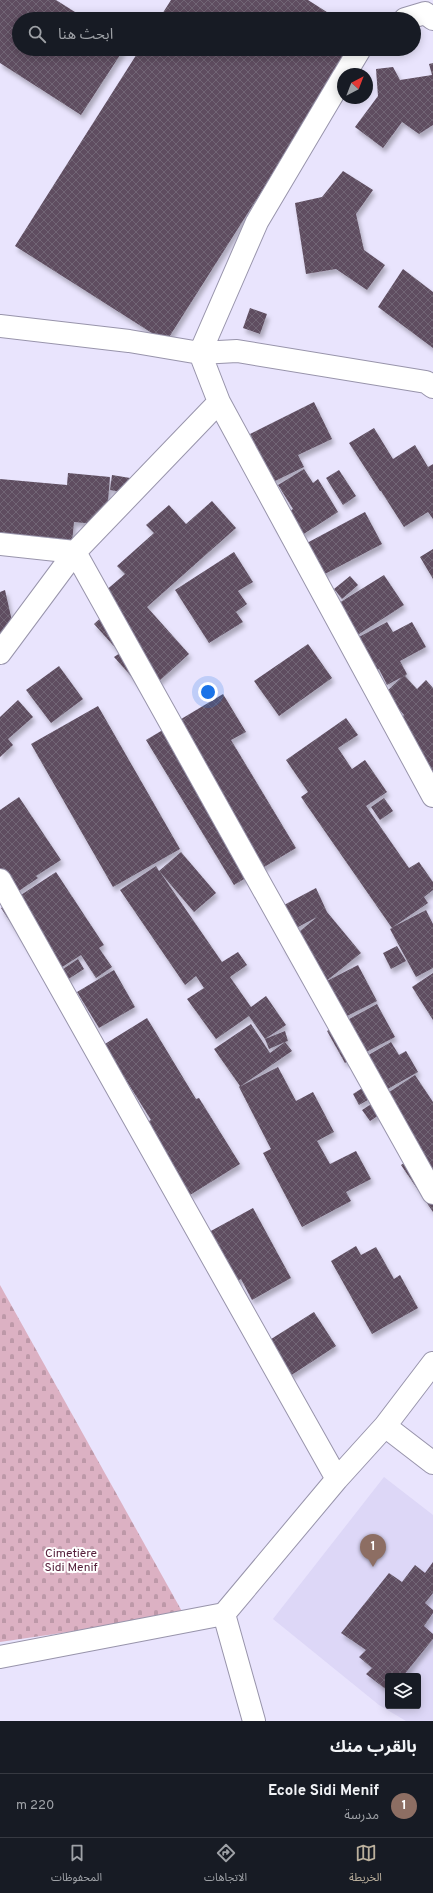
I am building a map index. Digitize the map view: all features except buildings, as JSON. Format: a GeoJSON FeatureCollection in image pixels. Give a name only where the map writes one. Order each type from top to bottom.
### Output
{"type":"FeatureCollection","features":[{"type":"Feature","properties":{"kind":"street"},"geometry":{"type":"LineString","coordinates":[[349,68],[356,56]]}},
{"type":"Feature","properties":{"kind":"street"},"geometry":{"type":"LineString","coordinates":[[337,87],[257,222],[200,353],[219,402],[433,796]]}},
{"type":"Feature","properties":{"kind":"street"},"geometry":{"type":"LineString","coordinates":[[0,326],[128,341],[200,353],[237,352],[426,382],[433,387]]}},
{"type":"Feature","properties":{"kind":"street"},"geometry":{"type":"LineString","coordinates":[[0,653],[75,552],[219,402]]}},
{"type":"Feature","properties":{"kind":"street"},"geometry":{"type":"LineString","coordinates":[[0,544],[75,552]]}},
{"type":"Feature","properties":{"kind":"street"},"geometry":{"type":"LineString","coordinates":[[75,552],[433,1193]]}},
{"type":"Feature","properties":{"kind":"street"},"geometry":{"type":"LineString","coordinates":[[0,880],[337,1480]]}},
{"type":"Feature","properties":{"kind":"street"},"geometry":{"type":"LineString","coordinates":[[0,1657],[224,1614],[337,1480],[385,1426],[433,1363]]}},
{"type":"Feature","properties":{"kind":"street"},"geometry":{"type":"LineString","coordinates":[[385,1426],[433,1463]]}},
{"type":"Feature","properties":{"kind":"street"},"geometry":{"type":"LineString","coordinates":[[224,1614],[254,1721]]}},
{"type":"Feature","properties":{"kind":"shaded area"},"geometry":{"type":"Polygon","coordinates":[[[384,1477],[433,1515],[433,1721],[406,1721],[386,1709],[421,1709],[421,1673],[385,1673],[385,1709],[273,1619],[384,1477]]]}},
{"type":"Feature","properties":{"kind":"green space","name":"Cimetière Sidi Menif"},"geometry":{"type":"Polygon","coordinates":[[[0,1285],[184,1615],[0,1642],[0,1285]]]}},
{"type":"Feature","properties":{"kind":"place","name":"Ecole Sidi Menif"},"geometry":{"type":"Point","coordinates":[373,1567]}}]}
